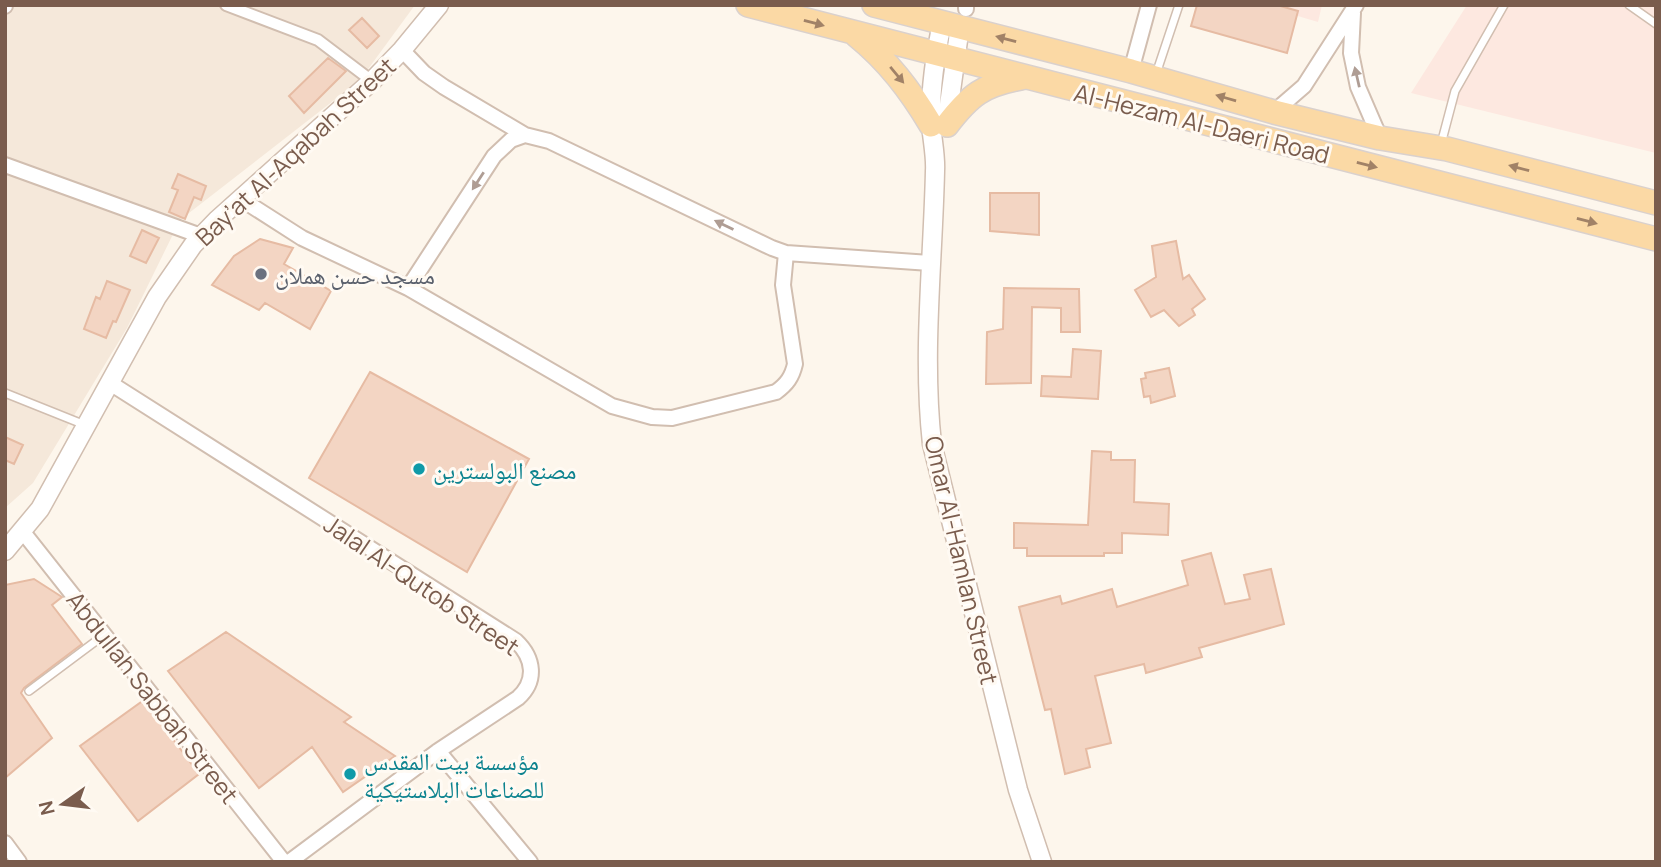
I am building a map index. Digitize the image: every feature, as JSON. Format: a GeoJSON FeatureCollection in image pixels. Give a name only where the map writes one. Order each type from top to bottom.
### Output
{"type":"FeatureCollection","features":[{"type":"Feature","properties":{"kind":"main road","name":"Al-Hezam Al-Daeri Road"},"geometry":{"type":"LineString","coordinates":[[748,5],[1656,239]]}},
{"type":"Feature","properties":{"kind":"main road","name":"Al-Hezam Al-Daeri Road"},"geometry":{"type":"LineString","coordinates":[[874,5],[958,16],[1131,71],[1274,112],[1380,138],[1440,148],[1656,203]]}},
{"type":"Feature","properties":{"kind":"main road"},"geometry":{"type":"LineString","coordinates":[[854,33],[888,63],[939,125],[980,90],[998,82],[1027,78]]}},
{"type":"Feature","properties":{"kind":"street"},"geometry":{"type":"LineString","coordinates":[[226,5],[318,40],[372,81]]}},
{"type":"Feature","properties":{"kind":"street","name":"Bay’at Al-Aqabah Street"},"geometry":{"type":"LineString","coordinates":[[5,551],[40,509],[157,297],[201,236],[372,81],[439,5]]}},
{"type":"Feature","properties":{"kind":"street"},"geometry":{"type":"LineString","coordinates":[[1131,71],[1149,5]]}},
{"type":"Feature","properties":{"kind":"street"},"geometry":{"type":"LineString","coordinates":[[1274,112],[1304,86],[1354,9]]}},
{"type":"Feature","properties":{"kind":"street"},"geometry":{"type":"LineString","coordinates":[[1354,9],[1352,54],[1356,76],[1380,138]]}},
{"type":"Feature","properties":{"kind":"street","name":"Omar Al-Hamlan Street"},"geometry":{"type":"LineString","coordinates":[[958,16],[945,56],[935,168],[930,263],[929,413],[932,444],[1018,790],[1042,862]]}},
{"type":"Feature","properties":{"kind":"street"},"geometry":{"type":"LineString","coordinates":[[402,50],[424,73],[444,87],[526,135],[549,141],[772,248],[786,253],[930,263]]}},
{"type":"Feature","properties":{"kind":"street"},"geometry":{"type":"LineString","coordinates":[[408,288],[494,156],[511,140],[526,135]]}},
{"type":"Feature","properties":{"kind":"street"},"geometry":{"type":"LineString","coordinates":[[5,165],[201,236]]}},
{"type":"Feature","properties":{"kind":"street"},"geometry":{"type":"LineString","coordinates":[[241,199],[302,238],[408,288],[612,406],[652,417],[672,418],[776,392],[786,385],[793,375],[795,364],[783,285],[786,253]]}},
{"type":"Feature","properties":{"kind":"street","name":"Jalal Al-Qutob Street"},"geometry":{"type":"LineString","coordinates":[[110,383],[504,634],[524,649],[531,665],[532,673],[527,691],[438,751],[289,862]]}},
{"type":"Feature","properties":{"kind":"street","name":"Abdullah Sabbah Street"},"geometry":{"type":"LineString","coordinates":[[23,532],[284,862]]}},
{"type":"Feature","properties":{"kind":"street"},"geometry":{"type":"LineString","coordinates":[[438,751],[530,862]]}},
{"type":"Feature","properties":{"kind":"street"},"geometry":{"type":"LineString","coordinates":[[5,843],[19,862]]}},
{"type":"Feature","properties":{"kind":"lane"},"geometry":{"type":"LineString","coordinates":[[1155,78],[1179,5]]}},
{"type":"Feature","properties":{"kind":"lane"},"geometry":{"type":"LineString","coordinates":[[1440,148],[1455,91],[1504,5]]}},
{"type":"Feature","properties":{"kind":"lane"},"geometry":{"type":"LineString","coordinates":[[1629,5],[1656,23]]}},
{"type":"Feature","properties":{"kind":"lane"},"geometry":{"type":"LineString","coordinates":[[5,393],[85,425]]}},
{"type":"Feature","properties":{"kind":"lane"},"geometry":{"type":"LineString","coordinates":[[29,691],[104,635]]}},
{"type":"Feature","properties":{"kind":"shaded area"},"geometry":{"type":"Polygon","coordinates":[[[5,5],[415,5],[360,80],[180,220],[127,328],[33,483],[5,508],[5,5]]]}},
{"type":"Feature","properties":{"kind":"shaded area"},"geometry":{"type":"Polygon","coordinates":[[[1261,5],[1322,5],[1318,22],[1261,5]]]}},
{"type":"Feature","properties":{"kind":"shaded area"},"geometry":{"type":"Polygon","coordinates":[[[1467,5],[1656,5],[1656,153],[1411,93],[1467,5]]]}},
{"type":"Feature","properties":{"kind":"building"},"geometry":{"type":"Polygon","coordinates":[[[1197,5],[1277,5],[1298,11],[1287,53],[1191,26],[1197,5]]]}},
{"type":"Feature","properties":{"kind":"building"},"geometry":{"type":"Polygon","coordinates":[[[362,18],[379,36],[367,48],[349,30],[362,18]]]}},
{"type":"Feature","properties":{"kind":"building"},"geometry":{"type":"Polygon","coordinates":[[[328,58],[346,71],[304,113],[289,96],[328,58]]]}},
{"type":"Feature","properties":{"kind":"building"},"geometry":{"type":"Polygon","coordinates":[[[178,174],[206,186],[201,200],[194,197],[185,219],[169,212],[178,190],[172,188],[178,174]]]}},
{"type":"Feature","properties":{"kind":"building"},"geometry":{"type":"Polygon","coordinates":[[[990,193],[1039,193],[1039,235],[990,231],[990,193]]]}},
{"type":"Feature","properties":{"kind":"building"},"geometry":{"type":"Polygon","coordinates":[[[142,230],[159,238],[146,263],[130,256],[142,230]]]}},
{"type":"Feature","properties":{"kind":"building","name":"مسجد حسن هملان"},"geometry":{"type":"Polygon","coordinates":[[[260,239],[293,248],[284,264],[331,291],[310,329],[265,303],[259,310],[212,285],[234,256],[260,239]]]}},
{"type":"Feature","properties":{"kind":"building"},"geometry":{"type":"Polygon","coordinates":[[[1176,241],[1183,279],[1189,275],[1205,299],[1192,309],[1195,315],[1179,326],[1164,310],[1151,317],[1135,290],[1156,277],[1152,246],[1176,241]]]}},
{"type":"Feature","properties":{"kind":"building"},"geometry":{"type":"Polygon","coordinates":[[[107,281],[130,290],[106,338],[84,329],[96,297],[100,299],[107,281]]]}},
{"type":"Feature","properties":{"kind":"building"},"geometry":{"type":"Polygon","coordinates":[[[1004,288],[1079,289],[1080,332],[1061,332],[1061,308],[1032,307],[1031,383],[986,384],[987,332],[1003,329],[1004,288]]]}},
{"type":"Feature","properties":{"kind":"building"},"geometry":{"type":"Polygon","coordinates":[[[1073,349],[1101,351],[1098,399],[1041,396],[1042,376],[1071,377],[1073,349]]]}},
{"type":"Feature","properties":{"kind":"building"},"geometry":{"type":"Polygon","coordinates":[[[1169,368],[1175,396],[1151,403],[1150,396],[1144,397],[1141,379],[1146,378],[1145,373],[1169,368]]]}},
{"type":"Feature","properties":{"kind":"building","name":"مصنع البولسترين"},"geometry":{"type":"Polygon","coordinates":[[[370,372],[529,459],[467,572],[309,478],[370,372]]]}},
{"type":"Feature","properties":{"kind":"building"},"geometry":{"type":"Polygon","coordinates":[[[5,437],[23,445],[14,464],[5,460],[5,437]]]}},
{"type":"Feature","properties":{"kind":"building"},"geometry":{"type":"Polygon","coordinates":[[[1092,451],[1111,452],[1111,460],[1135,460],[1134,502],[1169,504],[1168,535],[1122,533],[1122,553],[1104,553],[1104,556],[1027,556],[1027,548],[1014,548],[1014,523],[1088,525],[1092,451]]]}},
{"type":"Feature","properties":{"kind":"building"},"geometry":{"type":"Polygon","coordinates":[[[1211,553],[1225,604],[1250,599],[1244,575],[1271,569],[1284,624],[1199,648],[1202,657],[1146,673],[1144,664],[1095,676],[1111,743],[1086,749],[1090,767],[1065,774],[1051,709],[1045,710],[1019,607],[1060,596],[1062,604],[1112,589],[1117,607],[1188,585],[1182,561],[1211,553]]]}},
{"type":"Feature","properties":{"kind":"building"},"geometry":{"type":"Polygon","coordinates":[[[34,579],[62,597],[52,605],[82,644],[21,693],[52,738],[5,778],[5,585],[34,579]]]}},
{"type":"Feature","properties":{"kind":"building"},"geometry":{"type":"Polygon","coordinates":[[[226,632],[351,717],[344,722],[395,756],[343,792],[312,747],[259,788],[168,671],[226,632]]]}},
{"type":"Feature","properties":{"kind":"building"},"geometry":{"type":"Polygon","coordinates":[[[144,700],[199,774],[138,821],[80,746],[144,700]]]}},
{"type":"Feature","properties":{"kind":"place","name":"مسجد حسن هملان"},"geometry":{"type":"Point","coordinates":[261,274]}},
{"type":"Feature","properties":{"kind":"place","name":"مصنع البولسترين"},"geometry":{"type":"Point","coordinates":[419,469]}},
{"type":"Feature","properties":{"kind":"place","name":"مؤسسة بيت المقدس للصناعات البلاستيكية"},"geometry":{"type":"Point","coordinates":[350,774]}}]}
